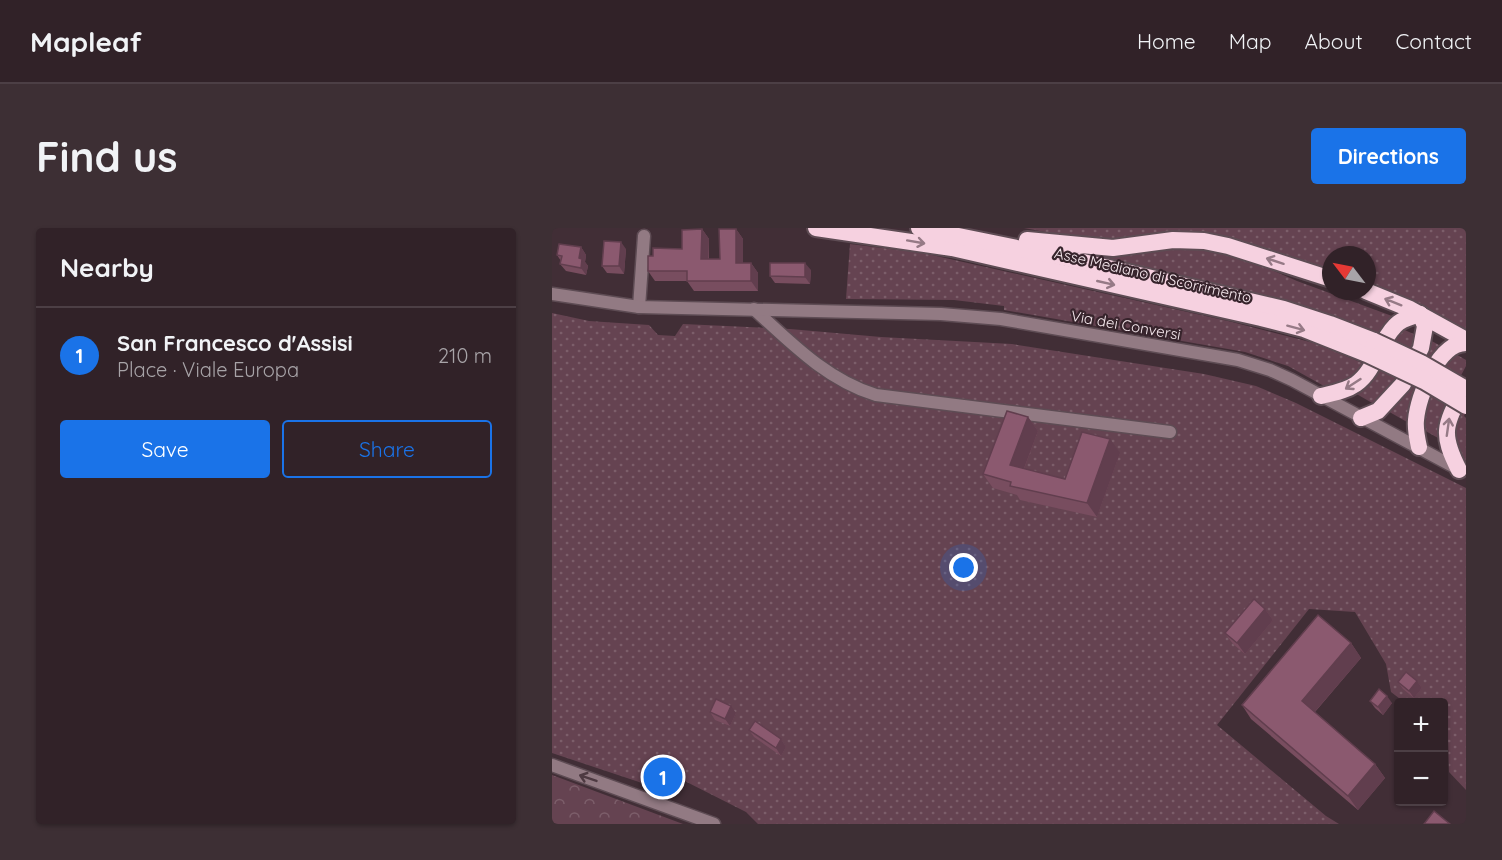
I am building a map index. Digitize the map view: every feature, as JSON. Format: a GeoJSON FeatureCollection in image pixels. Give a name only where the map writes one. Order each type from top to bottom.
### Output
{"type":"FeatureCollection","features":[{"type":"Feature","properties":{"kind":"highway","name":"Asse Mediano di Scorrimento"},"geometry":{"type":"LineString","coordinates":[[816,228],[952,248],[1262,318],[1421,363],[1466,387]]}},
{"type":"Feature","properties":{"kind":"highway","name":"Asse Mediano di Scorrimento"},"geometry":{"type":"LineString","coordinates":[[919,228],[1284,309],[1330,324],[1466,406]]}},
{"type":"Feature","properties":{"kind":"highway"},"geometry":{"type":"LineString","coordinates":[[1012,247],[1024,240],[1113,248],[1173,240],[1204,241],[1228,246],[1322,276]]}},
{"type":"Feature","properties":{"kind":"highway"},"geometry":{"type":"LineString","coordinates":[[1376,295],[1420,314],[1466,341]]}},
{"type":"Feature","properties":{"kind":"highway"},"geometry":{"type":"LineString","coordinates":[[1321,396],[1340,392],[1356,384],[1369,370],[1395,326],[1405,319],[1420,314]]}},
{"type":"Feature","properties":{"kind":"highway"},"geometry":{"type":"LineString","coordinates":[[1361,418],[1378,411],[1403,384],[1421,348],[1425,326],[1420,314]]}},
{"type":"Feature","properties":{"kind":"highway"},"geometry":{"type":"LineString","coordinates":[[1419,447],[1416,419],[1420,398],[1435,366],[1444,353],[1458,343],[1466,341]]}},
{"type":"Feature","properties":{"kind":"highway"},"geometry":{"type":"LineString","coordinates":[[1463,472],[1450,452],[1446,434],[1448,420],[1466,387]]}},
{"type":"Feature","properties":{"kind":"street"},"geometry":{"type":"LineString","coordinates":[[639,307],[644,236]]}},
{"type":"Feature","properties":{"kind":"street","name":"Via dei Conversi"},"geometry":{"type":"LineString","coordinates":[[552,294],[639,307],[941,314],[1001,319],[1238,360],[1270,370],[1463,472]]}},
{"type":"Feature","properties":{"kind":"street"},"geometry":{"type":"LineString","coordinates":[[754,309],[779,334],[828,372],[855,388],[876,395],[1170,432]]}},
{"type":"Feature","properties":{"kind":"street"},"geometry":{"type":"LineString","coordinates":[[552,765],[714,824]]}},
{"type":"Feature","properties":{"kind":"green space"},"geometry":{"type":"Polygon","coordinates":[[[1024,228],[1466,228],[1466,330],[1400,295],[1376,286],[1376,246],[1322,246],[1322,267],[1233,241],[1126,242],[1066,236],[1024,228]]]}},
{"type":"Feature","properties":{"kind":"green space"},"geometry":{"type":"Polygon","coordinates":[[[850,244],[923,253],[1228,321],[1314,343],[1365,364],[1352,378],[1332,386],[1324,386],[1288,366],[1245,352],[1004,310],[1004,306],[954,300],[846,299],[850,244]]]}},
{"type":"Feature","properties":{"kind":"green space"},"geometry":{"type":"Polygon","coordinates":[[[1171,247],[1209,247],[1249,260],[1322,290],[1322,300],[1349,300],[1392,316],[1392,319],[1380,335],[1308,308],[1099,256],[1099,253],[1171,247]]]}},
{"type":"Feature","properties":{"kind":"green space"},"geometry":{"type":"Polygon","coordinates":[[[552,313],[589,321],[649,325],[658,335],[675,336],[683,324],[1012,344],[1204,374],[1256,386],[1296,403],[1466,488],[1466,790],[1449,772],[1448,698],[1399,698],[1391,692],[1386,664],[1355,612],[1309,609],[1217,725],[1326,816],[1339,824],[758,824],[746,812],[657,767],[648,785],[552,753],[552,313]]]}},
{"type":"Feature","properties":{"kind":"green space"},"geometry":{"type":"Polygon","coordinates":[[[1398,327],[1418,336],[1397,381],[1378,403],[1374,404],[1353,392],[1398,327]]]}},
{"type":"Feature","properties":{"kind":"green space"},"geometry":{"type":"Polygon","coordinates":[[[1428,339],[1441,348],[1412,399],[1407,422],[1386,410],[1428,339]]]}},
{"type":"Feature","properties":{"kind":"green space"},"geometry":{"type":"Polygon","coordinates":[[[1452,352],[1466,360],[1466,366],[1445,406],[1438,438],[1422,429],[1423,405],[1452,352]]]}},
{"type":"Feature","properties":{"kind":"green space"},"geometry":{"type":"Polygon","coordinates":[[[1466,395],[1464,416],[1466,418],[1466,461],[1456,452],[1450,428],[1466,395]]]}},
{"type":"Feature","properties":{"kind":"green space"},"geometry":{"type":"Polygon","coordinates":[[[552,775],[683,824],[552,824],[552,775]]]}},
{"type":"Feature","properties":{"kind":"building"},"geometry":{"type":"Polygon","coordinates":[[[702,229],[701,259],[720,259],[719,229],[736,229],[736,263],[751,263],[751,281],[687,281],[687,271],[648,271],[648,256],[653,256],[653,248],[682,249],[682,230],[702,229]]]}},
{"type":"Feature","properties":{"kind":"building"},"geometry":{"type":"Polygon","coordinates":[[[604,241],[621,242],[619,266],[602,266],[604,241]]]}},
{"type":"Feature","properties":{"kind":"building"},"geometry":{"type":"Polygon","coordinates":[[[559,244],[581,247],[579,258],[582,259],[581,268],[560,264],[562,256],[557,255],[559,244]]]}},
{"type":"Feature","properties":{"kind":"building"},"geometry":{"type":"Polygon","coordinates":[[[770,263],[805,263],[805,277],[770,276],[770,263]]]}},
{"type":"Feature","properties":{"kind":"building"},"geometry":{"type":"Polygon","coordinates":[[[1007,411],[1028,417],[1010,465],[1065,479],[1082,432],[1110,439],[1087,503],[1010,486],[1011,482],[983,474],[1007,411]]]}},
{"type":"Feature","properties":{"kind":"building"},"geometry":{"type":"Polygon","coordinates":[[[1254,599],[1265,609],[1237,643],[1225,633],[1254,599]]]}},
{"type":"Feature","properties":{"kind":"building"},"geometry":{"type":"Polygon","coordinates":[[[1318,615],[1351,643],[1302,701],[1375,764],[1348,796],[1242,705],[1318,615]]]}},
{"type":"Feature","properties":{"kind":"building"},"geometry":{"type":"Polygon","coordinates":[[[1406,672],[1417,681],[1409,691],[1398,682],[1406,672]]]}},
{"type":"Feature","properties":{"kind":"building"},"geometry":{"type":"Polygon","coordinates":[[[1379,689],[1387,696],[1378,707],[1370,701],[1379,689]]]}},
{"type":"Feature","properties":{"kind":"building"},"geometry":{"type":"Polygon","coordinates":[[[716,699],[731,706],[725,719],[710,712],[716,699]]]}},
{"type":"Feature","properties":{"kind":"building"},"geometry":{"type":"Polygon","coordinates":[[[755,721],[781,739],[776,748],[749,730],[755,721]]]}},
{"type":"Feature","properties":{"kind":"building"},"geometry":{"type":"Polygon","coordinates":[[[1434,811],[1450,824],[1424,824],[1434,811]]]}},
{"type":"Feature","properties":{"kind":"place","name":"San Francesco d'Assisi"},"geometry":{"type":"Point","coordinates":[663,777]}}]}
